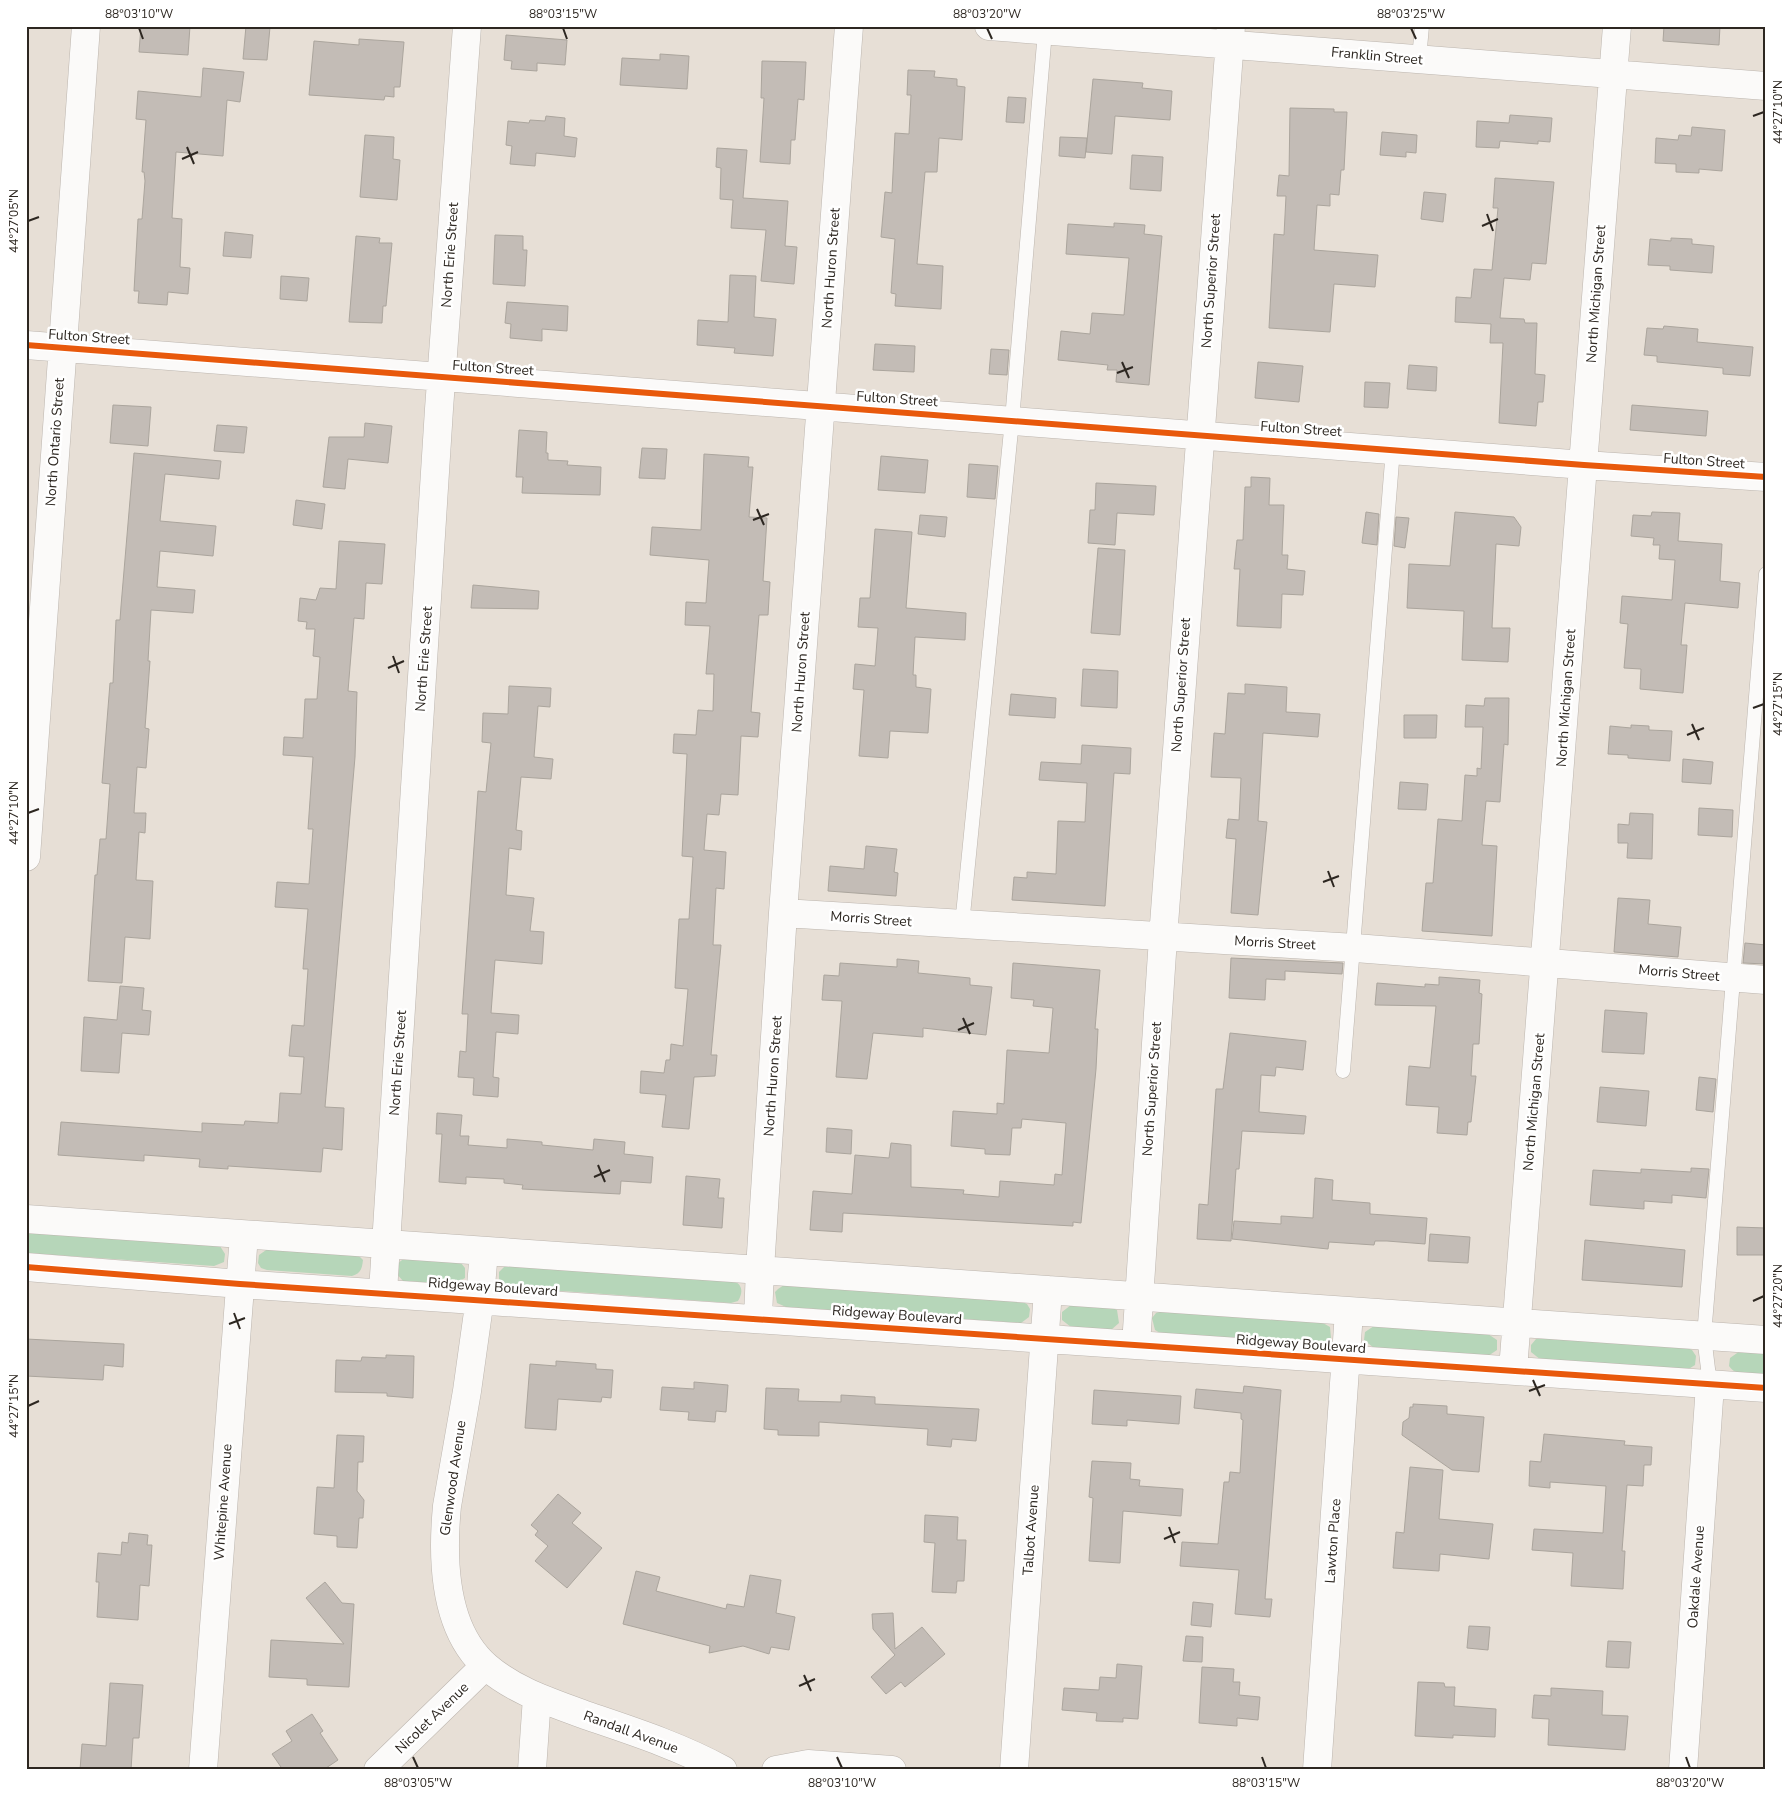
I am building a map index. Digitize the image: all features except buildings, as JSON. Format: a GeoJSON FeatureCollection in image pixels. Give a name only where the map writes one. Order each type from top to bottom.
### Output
{"type":"FeatureCollection","features":[{"type":"Feature","properties":{"kind":"street","name":"North Ontario Street"},"geometry":{"type":"LineString","coordinates":[[26,857],[86,26]]}},
{"type":"Feature","properties":{"kind":"street","name":"North Erie Street"},"geometry":{"type":"LineString","coordinates":[[383,1292],[442,376],[467,26]]}},
{"type":"Feature","properties":{"kind":"street","name":"North Huron Street"},"geometry":{"type":"LineString","coordinates":[[758,1318],[783,913],[849,26]]}},
{"type":"Feature","properties":{"kind":"street","name":"Franklin Street"},"geometry":{"type":"LineString","coordinates":[[989,26],[1045,31],[1230,35],[1419,60],[1612,76],[1766,86]]}},
{"type":"Feature","properties":{"kind":"street","name":"North Michigan Street"},"geometry":{"type":"LineString","coordinates":[[1513,1370],[1584,465],[1616,26]]}},
{"type":"Feature","properties":{"kind":"street","name":"North Superior Street"},"geometry":{"type":"LineString","coordinates":[[1136,1345],[1163,938],[1230,35]]}},
{"type":"Feature","properties":{"kind":"street","name":"Fulton Street"},"geometry":{"type":"LineString","coordinates":[[26,345],[1584,465],[1766,477]]}},
{"type":"Feature","properties":{"kind":"street","name":"Morris Street"},"geometry":{"type":"LineString","coordinates":[[783,913],[1163,938],[1354,948],[1766,980]]}},
{"type":"Feature","properties":{"kind":"street"},"geometry":{"type":"LineString","coordinates":[[26,1219],[1766,1340]]}},
{"type":"Feature","properties":{"kind":"street","name":"Whitepine Avenue"},"geometry":{"type":"LineString","coordinates":[[203,1770],[244,1235]]}},
{"type":"Feature","properties":{"kind":"street","name":"Glenwood Avenue"},"geometry":{"type":"LineString","coordinates":[[484,1251],[480,1298],[447,1506],[444,1540],[446,1577],[451,1604],[459,1626],[486,1666],[503,1679],[537,1697]]}},
{"type":"Feature","properties":{"kind":"street","name":"Ridgeway Boulevard"},"geometry":{"type":"LineString","coordinates":[[26,1267],[240,1284],[480,1298],[1766,1388]]}},
{"type":"Feature","properties":{"kind":"street","name":"Talbot Avenue"},"geometry":{"type":"LineString","coordinates":[[1014,1770],[1048,1290]]}},
{"type":"Feature","properties":{"kind":"street","name":"Lawton Place"},"geometry":{"type":"LineString","coordinates":[[1317,1770],[1349,1312]]}},
{"type":"Feature","properties":{"kind":"street","name":"Oakdale Avenue"},"geometry":{"type":"LineString","coordinates":[[1683,1770],[1710,1385]]}},
{"type":"Feature","properties":{"kind":"street","name":"Nicolet Avenue"},"geometry":{"type":"LineString","coordinates":[[378,1770],[486,1666]]}},
{"type":"Feature","properties":{"kind":"street"},"geometry":{"type":"LineString","coordinates":[[532,1770],[537,1697]]}},
{"type":"Feature","properties":{"kind":"street","name":"Randall Avenue"},"geometry":{"type":"LineString","coordinates":[[537,1697],[646,1736],[700,1758],[723,1770]]}},
{"type":"Feature","properties":{"kind":"street"},"geometry":{"type":"LineString","coordinates":[[776,1770],[808,1764],[892,1770]]}},
{"type":"Feature","properties":{"kind":"lane"},"geometry":{"type":"LineString","coordinates":[[1419,60],[1422,26]]}},
{"type":"Feature","properties":{"kind":"lane"},"geometry":{"type":"LineString","coordinates":[[962,925],[1012,420],[1045,31]]}},
{"type":"Feature","properties":{"kind":"lane"},"geometry":{"type":"LineString","coordinates":[[1343,1071],[1393,449]]}},
{"type":"Feature","properties":{"kind":"lane"},"geometry":{"type":"LineString","coordinates":[[1710,1385],[1704,1336],[1766,574]]}},
{"type":"Feature","properties":{"kind":"green space"},"geometry":{"type":"Polygon","coordinates":[[[26,1232],[220,1246],[225,1254],[224,1262],[214,1266],[26,1253],[26,1232]]]}},
{"type":"Feature","properties":{"kind":"green space"},"geometry":{"type":"Polygon","coordinates":[[[269,1248],[359,1256],[363,1263],[359,1272],[352,1276],[267,1270],[261,1268],[258,1263],[259,1255],[269,1248]]]}},
{"type":"Feature","properties":{"kind":"green space"},"geometry":{"type":"Polygon","coordinates":[[[407,1258],[461,1263],[465,1268],[465,1278],[454,1284],[403,1281],[396,1273],[396,1270],[399,1263],[407,1258]]]}},
{"type":"Feature","properties":{"kind":"green space"},"geometry":{"type":"Polygon","coordinates":[[[505,1266],[734,1281],[741,1287],[741,1295],[738,1301],[731,1303],[504,1287],[499,1279],[499,1272],[505,1266]]]}},
{"type":"Feature","properties":{"kind":"green space"},"geometry":{"type":"Polygon","coordinates":[[[784,1285],[1020,1301],[1027,1304],[1030,1309],[1029,1317],[1021,1323],[786,1307],[777,1303],[775,1292],[784,1285]]]}},
{"type":"Feature","properties":{"kind":"green space"},"geometry":{"type":"Polygon","coordinates":[[[1071,1305],[1112,1308],[1117,1310],[1119,1323],[1111,1330],[1071,1327],[1062,1320],[1062,1312],[1071,1305]]]}},
{"type":"Feature","properties":{"kind":"green space"},"geometry":{"type":"Polygon","coordinates":[[[1163,1311],[1323,1323],[1330,1327],[1331,1338],[1323,1345],[1160,1333],[1155,1330],[1152,1318],[1156,1313],[1163,1311]]]}},
{"type":"Feature","properties":{"kind":"green space"},"geometry":{"type":"Polygon","coordinates":[[[1374,1326],[1488,1334],[1497,1340],[1497,1350],[1488,1356],[1374,1348],[1364,1340],[1365,1332],[1374,1326]]]}},
{"type":"Feature","properties":{"kind":"green space"},"geometry":{"type":"Polygon","coordinates":[[[1536,1339],[1687,1348],[1692,1350],[1696,1356],[1695,1365],[1687,1370],[1541,1360],[1531,1352],[1531,1345],[1536,1339]]]}},
{"type":"Feature","properties":{"kind":"green space"},"geometry":{"type":"Polygon","coordinates":[[[1740,1351],[1766,1353],[1766,1376],[1746,1375],[1732,1370],[1729,1366],[1730,1358],[1740,1351]]]}},
{"type":"Feature","properties":{"kind":"cycle path"},"geometry":{"type":"LineString","coordinates":[[26,345],[1584,465],[1766,477]]}},
{"type":"Feature","properties":{"kind":"cycle path"},"geometry":{"type":"LineString","coordinates":[[26,1267],[240,1284],[1766,1388]]}}]}
